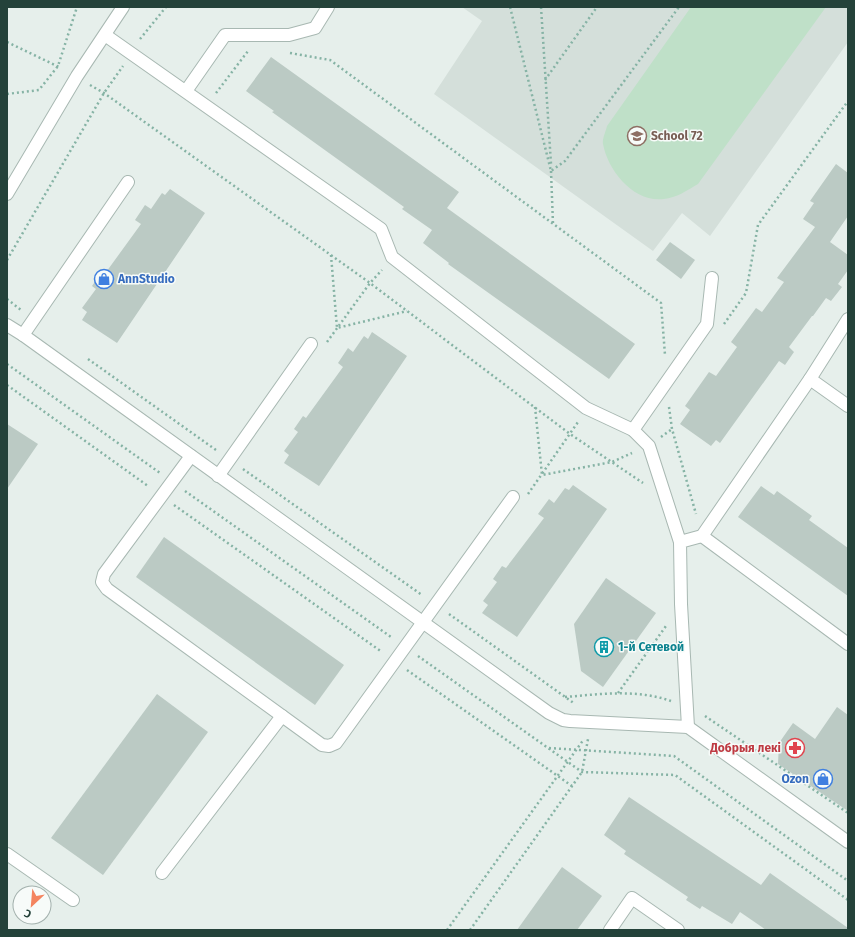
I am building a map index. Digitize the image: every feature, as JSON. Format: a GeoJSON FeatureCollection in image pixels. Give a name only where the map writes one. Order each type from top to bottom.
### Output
{"type":"FeatureCollection","features":[{"type":"Feature","properties":{"kind":"lane"},"geometry":{"type":"LineString","coordinates":[[7,194],[77,76],[123,7]]}},
{"type":"Feature","properties":{"kind":"lane"},"geometry":{"type":"LineString","coordinates":[[186,91],[224,35],[289,35],[315,28],[328,7]]}},
{"type":"Feature","properties":{"kind":"lane"},"geometry":{"type":"LineString","coordinates":[[105,35],[381,229],[392,257],[586,408],[632,430],[649,446],[680,542],[681,604],[688,727]]}},
{"type":"Feature","properties":{"kind":"lane"},"geometry":{"type":"LineString","coordinates":[[23,335],[128,182]]}},
{"type":"Feature","properties":{"kind":"lane"},"geometry":{"type":"LineString","coordinates":[[632,430],[707,324],[712,278]]}},
{"type":"Feature","properties":{"kind":"lane"},"geometry":{"type":"LineString","coordinates":[[680,542],[702,536],[810,379],[848,319]]}},
{"type":"Feature","properties":{"kind":"lane"},"geometry":{"type":"LineString","coordinates":[[7,325],[549,713],[563,720],[688,727],[848,842]]}},
{"type":"Feature","properties":{"kind":"lane"},"geometry":{"type":"LineString","coordinates":[[218,476],[311,344]]}},
{"type":"Feature","properties":{"kind":"lane"},"geometry":{"type":"LineString","coordinates":[[810,379],[848,406]]}},
{"type":"Feature","properties":{"kind":"lane"},"geometry":{"type":"LineString","coordinates":[[191,456],[104,574],[102,582],[107,590],[322,745],[329,746],[336,743],[512,497]]}},
{"type":"Feature","properties":{"kind":"lane"},"geometry":{"type":"LineString","coordinates":[[702,536],[848,644]]}},
{"type":"Feature","properties":{"kind":"lane"},"geometry":{"type":"LineString","coordinates":[[162,873],[282,716]]}},
{"type":"Feature","properties":{"kind":"lane"},"geometry":{"type":"LineString","coordinates":[[7,854],[73,900]]}},
{"type":"Feature","properties":{"kind":"lane"},"geometry":{"type":"LineString","coordinates":[[610,930],[632,898],[678,930]]}},
{"type":"Feature","properties":{"kind":"path"},"geometry":{"type":"LineString","coordinates":[[7,94],[39,90],[58,66],[76,7]]}},
{"type":"Feature","properties":{"kind":"path"},"geometry":{"type":"LineString","coordinates":[[139,41],[166,7]]}},
{"type":"Feature","properties":{"kind":"path"},"geometry":{"type":"LineString","coordinates":[[510,7],[551,171]]}},
{"type":"Feature","properties":{"kind":"path"},"geometry":{"type":"LineString","coordinates":[[541,7],[553,224]]}},
{"type":"Feature","properties":{"kind":"path"},"geometry":{"type":"LineString","coordinates":[[546,80],[597,7]]}},
{"type":"Feature","properties":{"kind":"path"},"geometry":{"type":"LineString","coordinates":[[551,171],[565,161],[679,7]]}},
{"type":"Feature","properties":{"kind":"path"},"geometry":{"type":"LineString","coordinates":[[7,42],[63,69]]}},
{"type":"Feature","properties":{"kind":"path"},"geometry":{"type":"LineString","coordinates":[[193,80],[217,93],[251,48]]}},
{"type":"Feature","properties":{"kind":"path"},"geometry":{"type":"LineString","coordinates":[[287,52],[330,60],[661,303],[672,429],[702,536]]}},
{"type":"Feature","properties":{"kind":"path"},"geometry":{"type":"LineString","coordinates":[[7,260],[104,93],[124,65]]}},
{"type":"Feature","properties":{"kind":"path"},"geometry":{"type":"LineString","coordinates":[[86,82],[104,93],[331,254],[570,434],[666,498]]}},
{"type":"Feature","properties":{"kind":"path"},"geometry":{"type":"LineString","coordinates":[[723,326],[746,293],[758,225],[848,101]]}},
{"type":"Feature","properties":{"kind":"path"},"geometry":{"type":"LineString","coordinates":[[331,254],[337,328],[407,311]]}},
{"type":"Feature","properties":{"kind":"path"},"geometry":{"type":"LineString","coordinates":[[370,283],[392,257]]}},
{"type":"Feature","properties":{"kind":"path"},"geometry":{"type":"LineString","coordinates":[[7,299],[34,320]]}},
{"type":"Feature","properties":{"kind":"path"},"geometry":{"type":"LineString","coordinates":[[84,356],[578,706]]}},
{"type":"Feature","properties":{"kind":"path"},"geometry":{"type":"LineString","coordinates":[[7,364],[162,475]]}},
{"type":"Feature","properties":{"kind":"path"},"geometry":{"type":"LineString","coordinates":[[7,385],[152,489]]}},
{"type":"Feature","properties":{"kind":"path"},"geometry":{"type":"LineString","coordinates":[[535,407],[542,474],[612,462],[649,446],[672,429]]}},
{"type":"Feature","properties":{"kind":"path"},"geometry":{"type":"LineString","coordinates":[[184,491],[392,638]]}},
{"type":"Feature","properties":{"kind":"path"},"geometry":{"type":"LineString","coordinates":[[174,504],[572,786]]}},
{"type":"Feature","properties":{"kind":"path"},"geometry":{"type":"LineString","coordinates":[[618,693],[681,604]]}},
{"type":"Feature","properties":{"kind":"path"},"geometry":{"type":"LineString","coordinates":[[415,654],[582,772],[675,775],[848,900]]}},
{"type":"Feature","properties":{"kind":"path"},"geometry":{"type":"LineString","coordinates":[[565,697],[618,693],[658,697],[687,707],[711,719],[848,813]]}},
{"type":"Feature","properties":{"kind":"path"},"geometry":{"type":"LineString","coordinates":[[447,930],[557,776],[586,738],[586,751],[582,772],[470,930]]}},
{"type":"Feature","properties":{"kind":"path"},"geometry":{"type":"LineString","coordinates":[[548,748],[674,756],[848,881]]}},
{"type":"Feature","properties":{"kind":"shaded area","name":"School 72"},"geometry":{"type":"Polygon","coordinates":[[[462,7],[848,7],[848,42],[710,236],[682,213],[653,251],[434,94],[482,21],[462,7]]]}},
{"type":"Feature","properties":{"kind":"green space"},"geometry":{"type":"Polygon","coordinates":[[[691,7],[826,7],[698,184],[673,197],[653,199],[643,196],[624,183],[610,165],[603,140],[607,126],[691,7]]]}},
{"type":"Feature","properties":{"kind":"building"},"geometry":{"type":"Polygon","coordinates":[[[271,57],[459,192],[447,208],[635,344],[609,379],[448,264],[449,263],[423,243],[432,230],[402,209],[404,207],[272,112],[274,111],[246,91],[271,57]]]}},
{"type":"Feature","properties":{"kind":"building"},"geometry":{"type":"Polygon","coordinates":[[[836,164],[848,173],[848,216],[830,242],[848,255],[848,270],[838,284],[842,287],[831,301],[826,298],[789,347],[794,352],[785,365],[779,361],[720,443],[716,440],[711,446],[680,424],[690,410],[685,406],[709,372],[716,376],[737,347],[731,342],[756,308],[762,312],[784,282],[777,278],[815,227],[803,219],[814,203],[810,201],[836,164]]]}},
{"type":"Feature","properties":{"kind":"building"},"geometry":{"type":"Polygon","coordinates":[[[170,189],[205,213],[117,343],[82,320],[87,312],[82,308],[96,289],[92,286],[101,273],[104,275],[141,224],[135,220],[145,205],[151,209],[162,193],[165,195],[170,189]]]}},
{"type":"Feature","properties":{"kind":"building"},"geometry":{"type":"Polygon","coordinates":[[[670,242],[695,260],[681,279],[656,260],[670,242]]]}},
{"type":"Feature","properties":{"kind":"building"},"geometry":{"type":"Polygon","coordinates":[[[372,332],[407,356],[319,486],[284,463],[289,455],[284,451],[298,432],[294,429],[303,416],[306,418],[343,367],[338,363],[348,348],[353,352],[364,336],[368,339],[372,332]]]}},
{"type":"Feature","properties":{"kind":"building"},"geometry":{"type":"Polygon","coordinates":[[[7,424],[38,444],[7,489],[7,424]]]}},
{"type":"Feature","properties":{"kind":"building"},"geometry":{"type":"Polygon","coordinates":[[[573,485],[607,509],[517,637],[482,613],[488,605],[483,601],[497,582],[493,579],[502,566],[506,568],[544,518],[538,514],[549,499],[554,503],[565,488],[569,490],[573,485]]]}},
{"type":"Feature","properties":{"kind":"building"},"geometry":{"type":"Polygon","coordinates":[[[761,486],[774,495],[777,491],[812,516],[809,520],[848,548],[848,596],[738,517],[761,486]]]}},
{"type":"Feature","properties":{"kind":"building"},"geometry":{"type":"Polygon","coordinates":[[[164,537],[344,665],[315,705],[136,577],[164,537]]]}},
{"type":"Feature","properties":{"kind":"building","name":"1-й Сетевой"},"geometry":{"type":"Polygon","coordinates":[[[606,578],[656,613],[603,687],[581,671],[574,624],[606,578]]]}},
{"type":"Feature","properties":{"kind":"building"},"geometry":{"type":"Polygon","coordinates":[[[157,694],[208,732],[103,875],[51,838],[157,694]]]}},
{"type":"Feature","properties":{"kind":"building"},"geometry":{"type":"Polygon","coordinates":[[[837,707],[848,715],[848,811],[778,764],[779,743],[793,723],[815,739],[837,707]]]}},
{"type":"Feature","properties":{"kind":"building"},"geometry":{"type":"Polygon","coordinates":[[[629,797],[761,885],[770,873],[848,928],[848,930],[766,930],[740,912],[732,924],[702,906],[700,909],[686,900],[688,897],[624,854],[626,851],[604,835],[629,797]]]}},
{"type":"Feature","properties":{"kind":"building"},"geometry":{"type":"Polygon","coordinates":[[[562,867],[602,896],[577,930],[517,930],[562,867]]]}},
{"type":"Feature","properties":{"kind":"place","name":"School 72"},"geometry":{"type":"Point","coordinates":[637,136]}},
{"type":"Feature","properties":{"kind":"place","name":"AnnStudio"},"geometry":{"type":"Point","coordinates":[104,279]}},
{"type":"Feature","properties":{"kind":"place","name":"1-й Сетевой"},"geometry":{"type":"Point","coordinates":[604,647]}},
{"type":"Feature","properties":{"kind":"place","name":"Добрыя лекі"},"geometry":{"type":"Point","coordinates":[795,748]}},
{"type":"Feature","properties":{"kind":"place","name":"Ozon"},"geometry":{"type":"Point","coordinates":[823,779]}}]}
